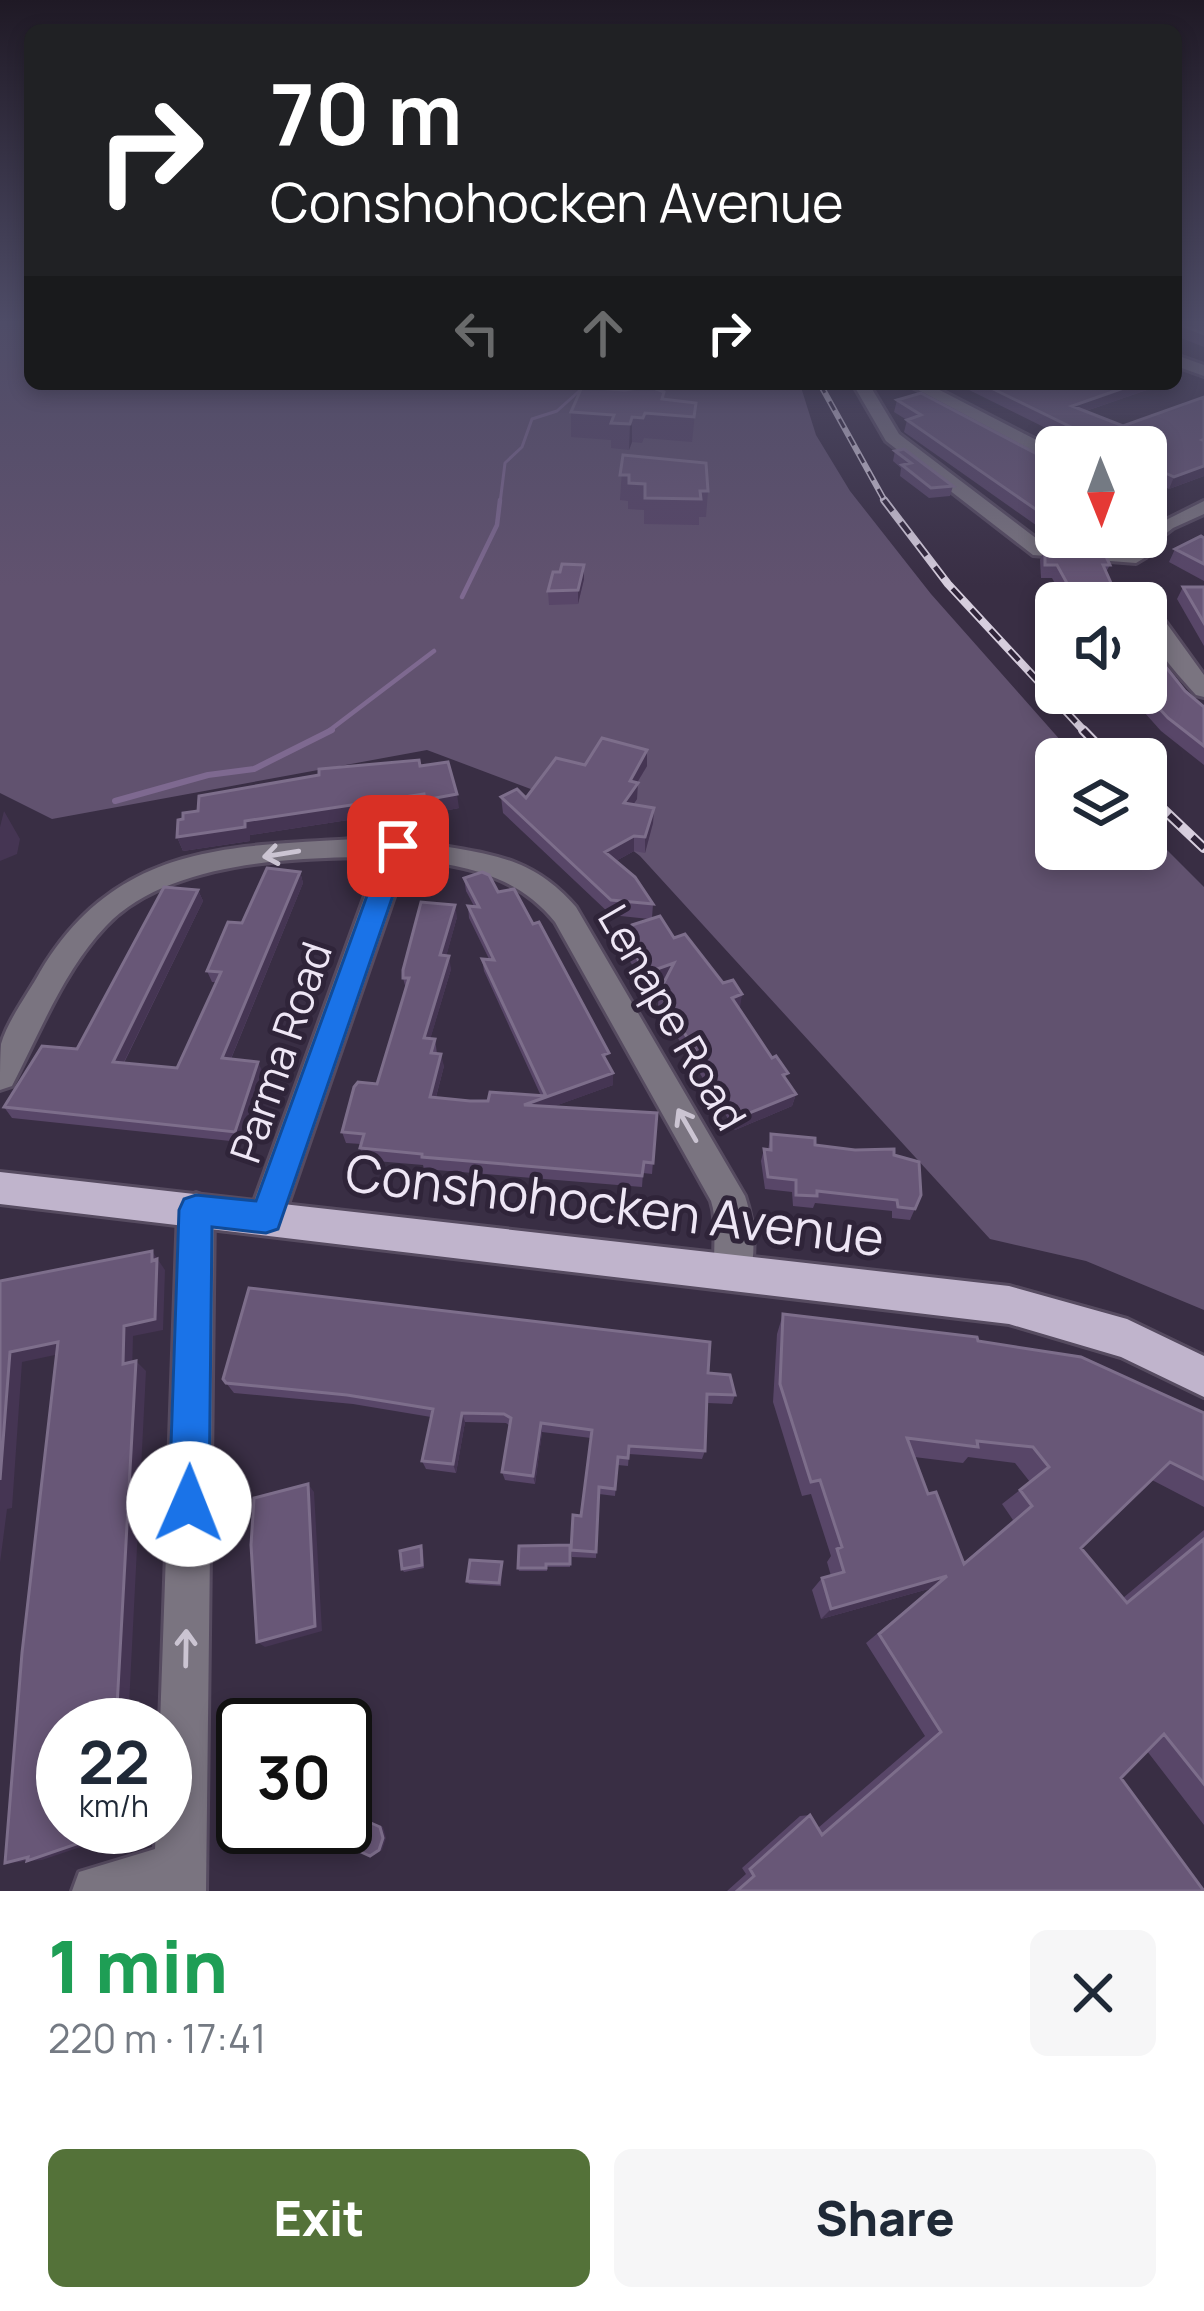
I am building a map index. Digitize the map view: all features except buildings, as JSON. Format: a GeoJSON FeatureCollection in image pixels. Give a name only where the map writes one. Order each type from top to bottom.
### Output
{"type":"FeatureCollection","features":[{"type":"Feature","properties":{"kind":"main road","name":"Conshohocken Avenue"},"geometry":{"type":"LineString","coordinates":[[0,1188],[1035,1309],[1127,1339],[1204,1376]]}},
{"type":"Feature","properties":{"kind":"street"},"geometry":{"type":"LineString","coordinates":[[876,409],[892,437],[1035,546]]}},
{"type":"Feature","properties":{"kind":"street"},"geometry":{"type":"LineString","coordinates":[[964,409],[1035,446]]}},
{"type":"Feature","properties":{"kind":"street"},"geometry":{"type":"LineString","coordinates":[[1167,526],[1204,507]]}},
{"type":"Feature","properties":{"kind":"street"},"geometry":{"type":"LineString","coordinates":[[1167,512],[1204,529]]}},
{"type":"Feature","properties":{"kind":"street"},"geometry":{"type":"LineString","coordinates":[[1167,645],[1204,690]]}},
{"type":"Feature","properties":{"kind":"street","name":"Lenape Road"},"geometry":{"type":"LineString","coordinates":[[0,1076],[87,928],[135,888],[194,867],[299,851],[398,846],[505,866],[532,881],[565,912],[727,1196],[734,1217],[733,1272]]}},
{"type":"Feature","properties":{"kind":"street","name":"Parma Road"},"geometry":{"type":"LineString","coordinates":[[266,1218],[398,846]]}},
{"type":"Feature","properties":{"kind":"street"},"geometry":{"type":"LineString","coordinates":[[98,1891],[181,1879],[196,1210]]}},
{"type":"Feature","properties":{"kind":"shaded area"},"geometry":{"type":"Polygon","coordinates":[[[0,409],[808,409],[816,435],[850,491],[931,594],[1058,738],[1035,738],[1035,870],[1167,870],[1167,850],[1204,887],[1204,1310],[1086,1261],[990,1239],[640,856],[576,806],[427,750],[52,819],[0,793],[0,409]]]}},
{"type":"Feature","properties":{"kind":"waterway"},"geometry":{"type":"LineString","coordinates":[[500,503],[505,463],[522,447],[532,419],[559,409]]}},
{"type":"Feature","properties":{"kind":"waterway"},"geometry":{"type":"LineString","coordinates":[[462,597],[497,525],[500,500]]}},
{"type":"Feature","properties":{"kind":"waterway"},"geometry":{"type":"LineString","coordinates":[[326,733],[434,651]]}},
{"type":"Feature","properties":{"kind":"waterway"},"geometry":{"type":"LineString","coordinates":[[326,733],[332,730]]}},
{"type":"Feature","properties":{"kind":"waterway"},"geometry":{"type":"LineString","coordinates":[[115,801],[208,775],[254,769],[326,733]]}},
{"type":"Feature","properties":{"kind":"railway"},"geometry":{"type":"LineString","coordinates":[[834,409],[885,502]]}},
{"type":"Feature","properties":{"kind":"railway"},"geometry":{"type":"LineString","coordinates":[[885,502],[948,584],[1086,733]]}},
{"type":"Feature","properties":{"kind":"railway"},"geometry":{"type":"LineString","coordinates":[[1083,730],[1091,738]]}},
{"type":"Feature","properties":{"kind":"railway"},"geometry":{"type":"LineString","coordinates":[[1167,813],[1204,848]]}},
{"type":"Feature","properties":{"kind":"route"},"geometry":{"type":"LineString","coordinates":[[189,1504],[196,1210],[266,1218],[398,846]]}}]}
